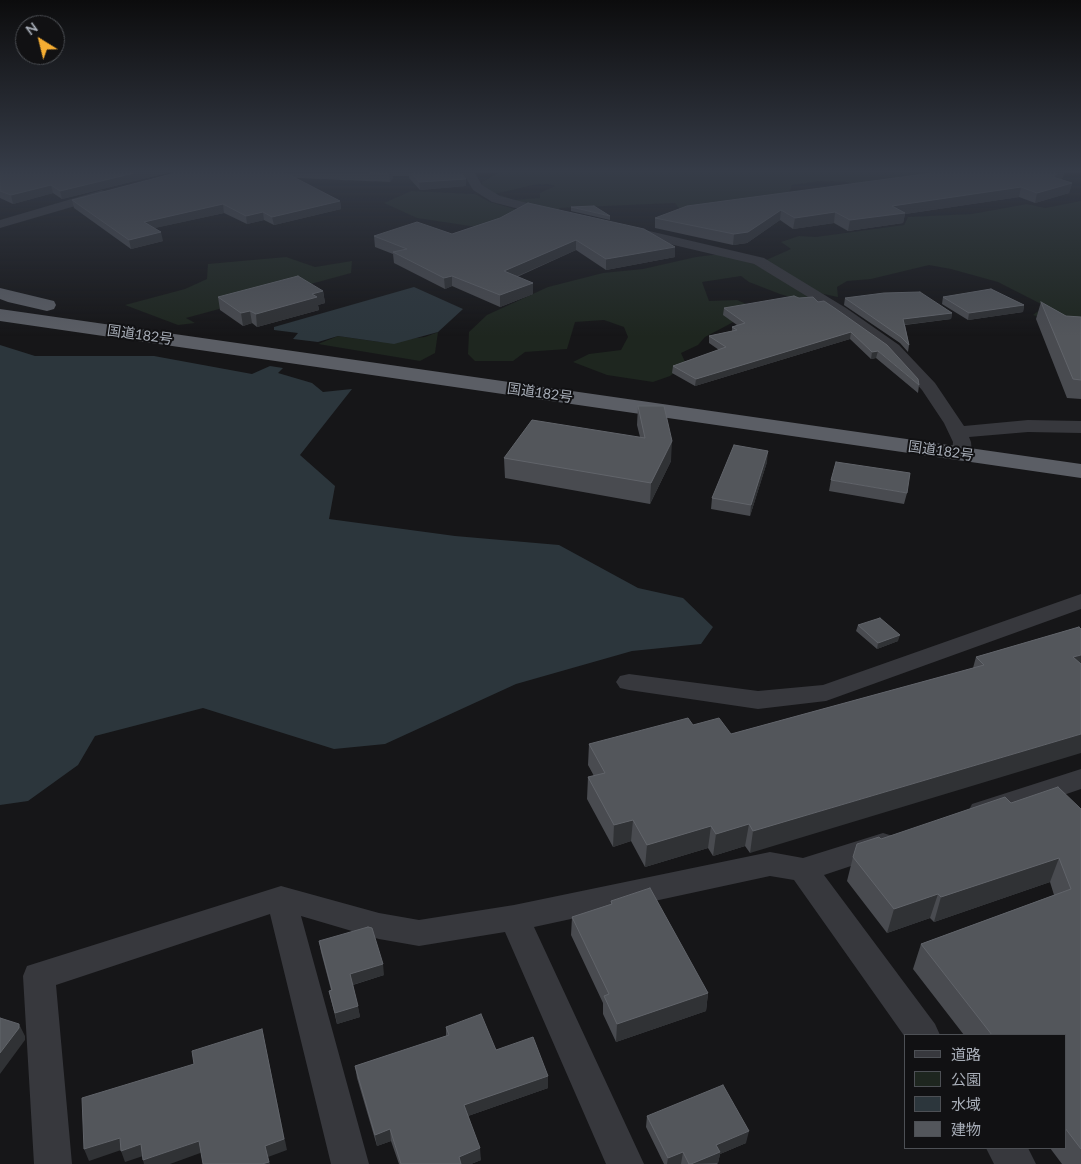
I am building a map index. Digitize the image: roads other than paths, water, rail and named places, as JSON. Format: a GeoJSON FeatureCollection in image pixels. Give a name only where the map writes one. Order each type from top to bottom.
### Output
{"type":"FeatureCollection","features":[{"type":"Feature","properties":{"kind":"highway"},"geometry":{"type":"LineString","coordinates":[[0,293],[26,301],[103,315],[130,324]]}},
{"type":"Feature","properties":{"kind":"highway","name":"国道182号"},"geometry":{"type":"LineString","coordinates":[[0,307],[960,443],[1081,470]]}},
{"type":"Feature","properties":{"kind":"highway","name":"国道182号"},"geometry":{"type":"LineString","coordinates":[[0,315],[1081,458]]}},
{"type":"Feature","properties":{"kind":"street"},"geometry":{"type":"LineString","coordinates":[[618,227],[740,255],[770,267],[841,311],[893,348],[929,387],[960,443],[1028,426],[1081,427]]}},
{"type":"Feature","properties":{"kind":"street"},"geometry":{"type":"LineString","coordinates":[[629,682],[758,700],[826,693],[1081,601]]}},
{"type":"Feature","properties":{"kind":"street"},"geometry":{"type":"LineString","coordinates":[[951,822],[1081,780]]}},
{"type":"Feature","properties":{"kind":"street"},"geometry":{"type":"LineString","coordinates":[[54,1164],[39,976],[281,898],[379,926],[419,933],[514,918],[770,864],[803,870],[914,834]]}},
{"type":"Feature","properties":{"kind":"street"},"geometry":{"type":"LineString","coordinates":[[803,870],[922,1034]]}},
{"type":"Feature","properties":{"kind":"street"},"geometry":{"type":"LineString","coordinates":[[281,898],[350,1164]]}},
{"type":"Feature","properties":{"kind":"street"},"geometry":{"type":"LineString","coordinates":[[514,918],[625,1164]]}},
{"type":"Feature","properties":{"kind":"street"},"geometry":{"type":"LineString","coordinates":[[1006,1149],[1017,1164]]}},
{"type":"Feature","properties":{"kind":"water"},"geometry":{"type":"Polygon","coordinates":[[[414,287],[463,309],[438,332],[394,344],[338,336],[318,342],[293,339],[298,333],[274,330],[274,327],[414,287]]]}},
{"type":"Feature","properties":{"kind":"water"},"geometry":{"type":"Polygon","coordinates":[[[0,345],[35,356],[154,356],[252,374],[270,366],[283,368],[278,373],[312,383],[323,392],[352,389],[300,455],[335,486],[329,519],[455,536],[559,545],[638,588],[683,598],[713,627],[701,644],[632,651],[516,684],[385,744],[334,749],[203,708],[95,736],[78,765],[28,801],[0,805],[0,345]]]}}]}
